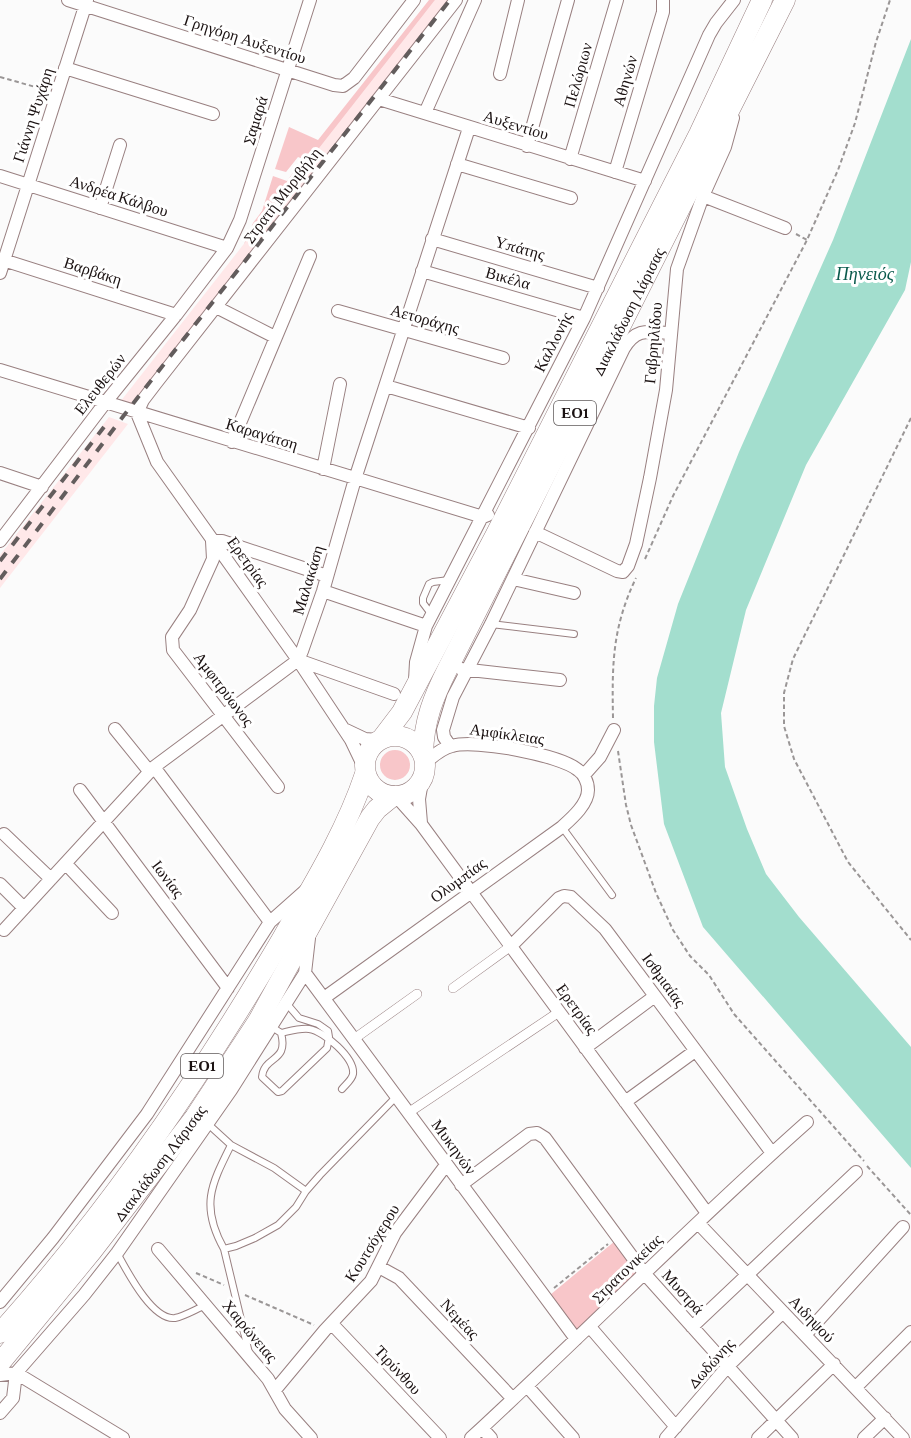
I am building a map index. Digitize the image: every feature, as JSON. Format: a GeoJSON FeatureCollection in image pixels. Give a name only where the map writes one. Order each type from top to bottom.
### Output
{"type":"FeatureCollection","features":[{"type":"Feature","properties":{"kind":"main road","name":"Διακλάδωση Λάρισας"},"geometry":{"type":"LineString","coordinates":[[380,739],[402,712],[512,501],[699,134],[762,0]]}},
{"type":"Feature","properties":{"kind":"main road","name":"Διακλάδωση Λάρισας"},"geometry":{"type":"LineString","coordinates":[[424,764],[425,723],[434,698],[457,669],[571,420],[784,0]]}},
{"type":"Feature","properties":{"kind":"main road"},"geometry":{"type":"LineString","coordinates":[[380,739],[392,735],[411,740],[424,764]]}},
{"type":"Feature","properties":{"kind":"main road","name":"ΕΟ1"},"geometry":{"type":"LineString","coordinates":[[364,771],[367,752],[380,739]]}},
{"type":"Feature","properties":{"kind":"main road","name":"ΕΟ1"},"geometry":{"type":"LineString","coordinates":[[394,796],[412,790],[424,764]]}},
{"type":"Feature","properties":{"kind":"main road","name":"Διακλάδωση Λάρισας"},"geometry":{"type":"LineString","coordinates":[[0,1333],[83,1232],[173,1110],[248,994],[314,883],[353,805],[364,771]]}},
{"type":"Feature","properties":{"kind":"main road"},"geometry":{"type":"LineString","coordinates":[[364,771],[369,783],[375,789],[394,796]]}},
{"type":"Feature","properties":{"kind":"main road","name":"Διακλάδωση Λάρισας"},"geometry":{"type":"LineString","coordinates":[[8,1368],[79,1268],[195,1117],[258,1022],[370,818],[377,809],[394,796]]}},
{"type":"Feature","properties":{"kind":"street","name":"Γρηγόρη Αυξεντίου"},"geometry":{"type":"LineString","coordinates":[[68,0],[86,3],[334,86],[344,86],[354,78],[414,0]]}},
{"type":"Feature","properties":{"kind":"street","name":"Σαμαρά"},"geometry":{"type":"LineString","coordinates":[[227,248],[240,220],[310,0]]}},
{"type":"Feature","properties":{"kind":"street","name":"Στρατή Μυριβήλη"},"geometry":{"type":"LineString","coordinates":[[137,413],[149,391],[456,0]]}},
{"type":"Feature","properties":{"kind":"street"},"geometry":{"type":"LineString","coordinates":[[425,113],[476,0]]}},
{"type":"Feature","properties":{"kind":"street"},"geometry":{"type":"LineString","coordinates":[[500,74],[518,0]]}},
{"type":"Feature","properties":{"kind":"street"},"geometry":{"type":"LineString","coordinates":[[527,146],[568,0]]}},
{"type":"Feature","properties":{"kind":"street","name":"Πελώριων"},"geometry":{"type":"LineString","coordinates":[[570,159],[617,0]]}},
{"type":"Feature","properties":{"kind":"street","name":"Αθηνών"},"geometry":{"type":"LineString","coordinates":[[615,172],[663,12],[663,0]]}},
{"type":"Feature","properties":{"kind":"street","name":"Καλλoνής"},"geometry":{"type":"LineString","coordinates":[[415,687],[416,662],[429,621],[584,318],[709,35],[724,5],[734,0]]}},
{"type":"Feature","properties":{"kind":"street","name":"Γιάννη Ψυχάρη"},"geometry":{"type":"LineString","coordinates":[[0,273],[2,260],[86,3]]}},
{"type":"Feature","properties":{"kind":"street"},"geometry":{"type":"LineString","coordinates":[[65,68],[213,114]]}},
{"type":"Feature","properties":{"kind":"street","name":"Γαβρηιλίδου"},"geometry":{"type":"LineString","coordinates":[[535,532],[617,570],[626,571],[639,532],[666,390],[677,269],[725,147],[745,79]]}},
{"type":"Feature","properties":{"kind":"street","name":"Αυξεντίου"},"geometry":{"type":"LineString","coordinates":[[379,99],[645,181]]}},
{"type":"Feature","properties":{"kind":"street","name":"Μαλακάση"},"geometry":{"type":"LineString","coordinates":[[298,660],[323,591],[355,479],[469,128]]}},
{"type":"Feature","properties":{"kind":"street"},"geometry":{"type":"LineString","coordinates":[[100,207],[120,145]]}},
{"type":"Feature","properties":{"kind":"street"},"geometry":{"type":"LineString","coordinates":[[457,164],[571,198]]}},
{"type":"Feature","properties":{"kind":"street","name":"Ανδρέα Κάλβου"},"geometry":{"type":"LineString","coordinates":[[0,176],[227,248]]}},
{"type":"Feature","properties":{"kind":"street"},"geometry":{"type":"LineString","coordinates":[[704,196],[785,228]]}},
{"type":"Feature","properties":{"kind":"street","name":"Υπάτης"},"geometry":{"type":"LineString","coordinates":[[432,239],[598,288]]}},
{"type":"Feature","properties":{"kind":"street","name":"Ελευθερών"},"geometry":{"type":"LineString","coordinates":[[0,541],[227,248]]}},
{"type":"Feature","properties":{"kind":"street"},"geometry":{"type":"LineString","coordinates":[[232,442],[310,256]]}},
{"type":"Feature","properties":{"kind":"street","name":"Βαρβάκη"},"geometry":{"type":"LineString","coordinates":[[2,260],[176,315]]}},
{"type":"Feature","properties":{"kind":"street","name":"Βικέλα"},"geometry":{"type":"LineString","coordinates":[[422,271],[584,318]]}},
{"type":"Feature","properties":{"kind":"street"},"geometry":{"type":"LineString","coordinates":[[216,307],[275,337]]}},
{"type":"Feature","properties":{"kind":"street","name":"Αετοράχης"},"geometry":{"type":"LineString","coordinates":[[338,311],[503,358]]}},
{"type":"Feature","properties":{"kind":"street"},"geometry":{"type":"LineString","coordinates":[[450,746],[444,737],[443,726],[457,669],[491,624],[630,340],[644,331],[670,333]]}},
{"type":"Feature","properties":{"kind":"street","name":"Καραγάτση"},"geometry":{"type":"LineString","coordinates":[[0,370],[483,518]]}},
{"type":"Feature","properties":{"kind":"street"},"geometry":{"type":"LineString","coordinates":[[323,469],[340,384]]}},
{"type":"Feature","properties":{"kind":"street"},"geometry":{"type":"LineString","coordinates":[[386,386],[528,428]]}},
{"type":"Feature","properties":{"kind":"street","name":"Ερετρίας"},"geometry":{"type":"LineString","coordinates":[[137,413],[157,462],[298,660],[351,740],[364,771]]}},
{"type":"Feature","properties":{"kind":"street"},"geometry":{"type":"LineString","coordinates":[[568,464],[571,420]]}},
{"type":"Feature","properties":{"kind":"street"},"geometry":{"type":"LineString","coordinates":[[0,473],[42,487]]}},
{"type":"Feature","properties":{"kind":"street"},"geometry":{"type":"LineString","coordinates":[[483,518],[512,501]]}},
{"type":"Feature","properties":{"kind":"street"},"geometry":{"type":"LineString","coordinates":[[212,541],[222,541],[327,576]]}},
{"type":"Feature","properties":{"kind":"street","name":"Αμφιτρύωνος"},"geometry":{"type":"LineString","coordinates":[[212,541],[213,559],[190,610],[172,637],[173,650],[278,787]]}},
{"type":"Feature","properties":{"kind":"street"},"geometry":{"type":"LineString","coordinates":[[513,579],[574,594]]}},
{"type":"Feature","properties":{"kind":"street"},"geometry":{"type":"LineString","coordinates":[[323,591],[429,621]]}},
{"type":"Feature","properties":{"kind":"street"},"geometry":{"type":"LineString","coordinates":[[4,930],[152,769],[298,660],[394,694]]}},
{"type":"Feature","properties":{"kind":"street"},"geometry":{"type":"LineString","coordinates":[[457,669],[560,680]]}},
{"type":"Feature","properties":{"kind":"street","name":"Ερετρίας"},"geometry":{"type":"LineString","coordinates":[[341,725],[365,739],[380,739]]}},
{"type":"Feature","properties":{"kind":"street"},"geometry":{"type":"LineString","coordinates":[[115,729],[152,769],[270,922]]}},
{"type":"Feature","properties":{"kind":"street"},"geometry":{"type":"LineString","coordinates":[[584,775],[600,757],[614,730]]}},
{"type":"Feature","properties":{"kind":"street","name":"Αμφίκλειας"},"geometry":{"type":"LineString","coordinates":[[424,764],[450,746],[480,745],[546,756],[571,765],[584,775]]}},
{"type":"Feature","properties":{"kind":"street"},"geometry":{"type":"LineString","coordinates":[[421,824],[419,799],[424,764]]}},
{"type":"Feature","properties":{"kind":"street","name":"Ολυμπίας"},"geometry":{"type":"LineString","coordinates":[[324,998],[562,827],[585,800],[588,789],[584,775]]}},
{"type":"Feature","properties":{"kind":"street","name":"Ιωνίας"},"geometry":{"type":"LineString","coordinates":[[80,790],[228,988]]}},
{"type":"Feature","properties":{"kind":"street","name":"Ερετρίας"},"geometry":{"type":"LineString","coordinates":[[394,796],[421,824],[708,1213]]}},
{"type":"Feature","properties":{"kind":"street"},"geometry":{"type":"LineString","coordinates":[[4,834],[51,879]]}},
{"type":"Feature","properties":{"kind":"street"},"geometry":{"type":"LineString","coordinates":[[66,864],[112,913]]}},
{"type":"Feature","properties":{"kind":"street"},"geometry":{"type":"LineString","coordinates":[[0,1302],[117,1155],[176,1070],[270,922],[283,908],[314,883]]}},
{"type":"Feature","properties":{"kind":"street"},"geometry":{"type":"LineString","coordinates":[[0,884],[24,908]]}},
{"type":"Feature","properties":{"kind":"street","name":"Ισθμιαίας"},"geometry":{"type":"LineString","coordinates":[[512,946],[559,898],[571,897],[605,929],[772,1153]]}},
{"type":"Feature","properties":{"kind":"street"},"geometry":{"type":"LineString","coordinates":[[0,1375],[84,1295],[117,1253],[276,1030],[286,1004],[305,973],[309,931]]}},
{"type":"Feature","properties":{"kind":"street"},"geometry":{"type":"LineString","coordinates":[[453,988],[512,946]]}},
{"type":"Feature","properties":{"kind":"street","name":"Μυκηνών"},"geometry":{"type":"LineString","coordinates":[[305,973],[576,1339]]}},
{"type":"Feature","properties":{"kind":"street"},"geometry":{"type":"LineString","coordinates":[[354,1040],[417,994]]}},
{"type":"Feature","properties":{"kind":"street"},"geometry":{"type":"LineString","coordinates":[[585,1048],[654,996]]}},
{"type":"Feature","properties":{"kind":"street"},"geometry":{"type":"LineString","coordinates":[[408,1113],[559,1012]]}},
{"type":"Feature","properties":{"kind":"street"},"geometry":{"type":"LineString","coordinates":[[625,1102],[695,1051]]}},
{"type":"Feature","properties":{"kind":"street","name":"Στρατονικείας"},"geometry":{"type":"LineString","coordinates":[[471,1438],[807,1122]]}},
{"type":"Feature","properties":{"kind":"street","name":"Μυστρά"},"geometry":{"type":"LineString","coordinates":[[461,1185],[529,1134],[537,1133],[544,1138],[644,1273],[792,1438]]}},
{"type":"Feature","properties":{"kind":"street","name":"Κουτσόχερου"},"geometry":{"type":"LineString","coordinates":[[275,1390],[328,1327],[365,1288],[379,1267],[395,1233],[446,1165]]}},
{"type":"Feature","properties":{"kind":"street"},"geometry":{"type":"LineString","coordinates":[[692,1327],[856,1172]]}},
{"type":"Feature","properties":{"kind":"street","name":"Αιδηψού"},"geometry":{"type":"LineString","coordinates":[[698,1223],[903,1438]]}},
{"type":"Feature","properties":{"kind":"street"},"geometry":{"type":"LineString","coordinates":[[805,1335],[903,1227]]}},
{"type":"Feature","properties":{"kind":"street","name":"Χαιρώνειας"},"geometry":{"type":"LineString","coordinates":[[158,1249],[250,1358],[275,1390],[285,1408],[311,1438]]}},
{"type":"Feature","properties":{"kind":"street","name":"Νεμέας"},"geometry":{"type":"LineString","coordinates":[[379,1267],[399,1278],[513,1399]]}},
{"type":"Feature","properties":{"kind":"street","name":"Δωδώνης"},"geometry":{"type":"LineString","coordinates":[[666,1438],[728,1366],[783,1312]]}},
{"type":"Feature","properties":{"kind":"street","name":"Τιρύνθου"},"geometry":{"type":"LineString","coordinates":[[328,1327],[440,1438]]}},
{"type":"Feature","properties":{"kind":"street"},"geometry":{"type":"LineString","coordinates":[[590,1327],[676,1427]]}},
{"type":"Feature","properties":{"kind":"street"},"geometry":{"type":"LineString","coordinates":[[856,1387],[911,1332]]}},
{"type":"Feature","properties":{"kind":"street"},"geometry":{"type":"LineString","coordinates":[[758,1438],[834,1364]]}},
{"type":"Feature","properties":{"kind":"street"},"geometry":{"type":"LineString","coordinates":[[0,1413],[13,1398],[8,1368]]}},
{"type":"Feature","properties":{"kind":"street"},"geometry":{"type":"LineString","coordinates":[[8,1368],[123,1438]]}},
{"type":"Feature","properties":{"kind":"street"},"geometry":{"type":"LineString","coordinates":[[528,1386],[573,1438]]}},
{"type":"Feature","properties":{"kind":"street"},"geometry":{"type":"LineString","coordinates":[[864,1438],[885,1418]]}},
{"type":"Feature","properties":{"kind":"street"},"geometry":{"type":"LineString","coordinates":[[482,1428],[491,1438]]}},
{"type":"Feature","properties":{"kind":"lane"},"geometry":{"type":"LineString","coordinates":[[491,624],[574,634]]}},
{"type":"Feature","properties":{"kind":"lane"},"geometry":{"type":"LineString","coordinates":[[562,827],[612,895]]}},
{"type":"Feature","properties":{"kind":"lane"},"geometry":{"type":"LineString","coordinates":[[286,1004],[299,1018],[318,1024],[328,1031],[329,1038],[327,1048],[282,1091],[278,1092],[262,1077],[262,1073],[283,1050],[284,1045],[276,1030],[310,1029],[329,1038],[351,1063],[353,1073],[342,1089]]}},
{"type":"Feature","properties":{"kind":"lane"},"geometry":{"type":"LineString","coordinates":[[224,1249],[246,1242],[278,1225],[296,1208],[306,1191],[396,1097]]}},
{"type":"Feature","properties":{"kind":"lane"},"geometry":{"type":"LineString","coordinates":[[208,1124],[231,1145],[274,1168],[306,1191]]}},
{"type":"Feature","properties":{"kind":"lane"},"geometry":{"type":"LineString","coordinates":[[231,1145],[213,1183],[212,1226],[224,1249],[250,1358]]}},
{"type":"Feature","properties":{"kind":"lane"},"geometry":{"type":"LineString","coordinates":[[117,1253],[139,1291],[159,1313],[175,1318],[206,1305]]}},
{"type":"Feature","properties":{"kind":"path"},"geometry":{"type":"LineString","coordinates":[[642,565],[673,496],[807,240],[855,123],[876,42],[891,0]]}},
{"type":"Feature","properties":{"kind":"path"},"geometry":{"type":"LineString","coordinates":[[0,77],[57,94]]}},
{"type":"Feature","properties":{"kind":"path"},"geometry":{"type":"LineString","coordinates":[[911,418],[793,659],[784,693],[784,726],[794,759],[848,862],[911,940]]}},
{"type":"Feature","properties":{"kind":"path"},"geometry":{"type":"LineString","coordinates":[[637,576],[622,610],[613,650],[614,730],[631,825],[656,893],[682,945],[709,975],[734,1014],[911,1215]]}},
{"type":"Feature","properties":{"kind":"path"},"geometry":{"type":"LineString","coordinates":[[544,1296],[617,1236]]}},
{"type":"Feature","properties":{"kind":"path"},"geometry":{"type":"LineString","coordinates":[[169,1261],[328,1327]]}},
{"type":"Feature","properties":{"kind":"shaded area"},"geometry":{"type":"Polygon","coordinates":[[[429,0],[435,0],[244,244],[253,223],[262,211],[273,176],[287,181],[303,159],[298,157],[286,172],[275,169],[289,127],[318,140],[429,0]]]}},
{"type":"Feature","properties":{"kind":"shaded area"},"geometry":{"type":"Polygon","coordinates":[[[435,0],[461,0],[139,409],[120,402],[435,0]]]}},
{"type":"Feature","properties":{"kind":"shaded area"},"geometry":{"type":"Polygon","coordinates":[[[109,417],[128,424],[0,588],[0,555],[109,417]]]}},
{"type":"Feature","properties":{"kind":"shaded area"},"geometry":{"type":"Polygon","coordinates":[[[395,750],[405,755],[410,765],[405,775],[395,780],[385,775],[380,765],[385,755],[395,750]]]}},
{"type":"Feature","properties":{"kind":"shaded area"},"geometry":{"type":"Polygon","coordinates":[[[615,1241],[638,1272],[578,1331],[550,1295],[615,1241]]]}},
{"type":"Feature","properties":{"kind":"water","name":"Πηνειός"},"geometry":{"type":"Polygon","coordinates":[[[911,39],[911,262],[905,290],[806,465],[746,610],[721,713],[725,767],[766,874],[799,917],[911,1047],[911,1168],[703,927],[664,824],[654,742],[654,706],[657,678],[678,604],[739,452],[833,240],[911,39]]]}},
{"type":"Feature","properties":{"kind":"railway"},"geometry":{"type":"LineString","coordinates":[[0,579],[128,410],[450,0]]}},
{"type":"Feature","properties":{"kind":"railway"},"geometry":{"type":"LineString","coordinates":[[0,561],[104,427]]}}]}
